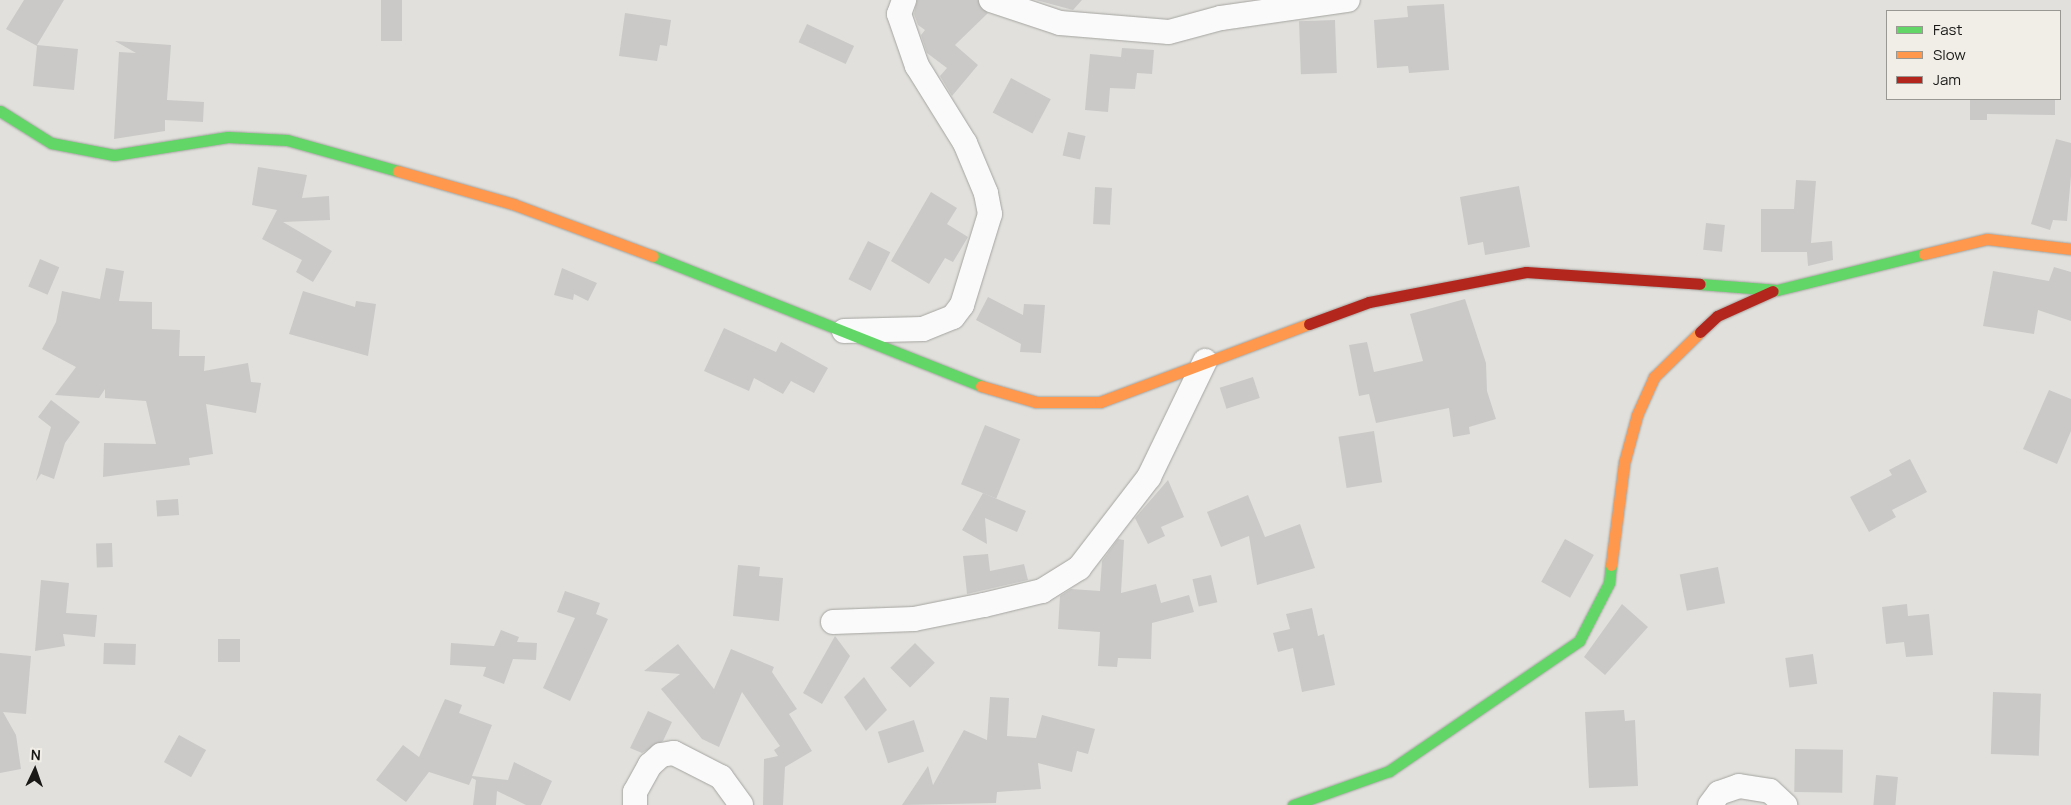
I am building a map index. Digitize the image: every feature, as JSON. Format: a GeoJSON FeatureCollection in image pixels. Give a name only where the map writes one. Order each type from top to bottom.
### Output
{"type":"FeatureCollection","features":[{"type":"Feature","properties":{"kind":"street"},"geometry":{"type":"LineString","coordinates":[[844,331],[923,329],[953,317],[962,305],[990,214],[986,194],[965,143],[917,66],[899,14],[904,0]]}},
{"type":"Feature","properties":{"kind":"street"},"geometry":{"type":"LineString","coordinates":[[991,0],[1060,23],[1170,32],[1221,18],[1348,0]]}},
{"type":"Feature","properties":{"kind":"street"},"geometry":{"type":"LineString","coordinates":[[0,111],[52,143],[114,155],[228,137],[287,140],[513,204],[844,331],[979,386],[1036,402],[1100,402],[1205,361],[1369,302],[1518,273],[1777,290]]}},
{"type":"Feature","properties":{"kind":"street"},"geometry":{"type":"LineString","coordinates":[[1293,805],[1389,771],[1579,641],[1599,607],[1612,570],[1624,463],[1637,415],[1654,377],[1717,316],[1777,290],[1987,239],[2071,249]]}},
{"type":"Feature","properties":{"kind":"street"},"geometry":{"type":"LineString","coordinates":[[833,622],[914,619],[984,605],[1042,591],[1079,568],[1149,477],[1205,361]]}},
{"type":"Feature","properties":{"kind":"street"},"geometry":{"type":"LineString","coordinates":[[635,805],[635,792],[650,765],[661,755],[674,753],[721,777],[741,805]]}},
{"type":"Feature","properties":{"kind":"street"},"geometry":{"type":"LineString","coordinates":[[1710,805],[1720,794],[1739,786],[1770,791],[1785,805]]}},
{"type":"Feature","properties":{"kind":"building"},"geometry":{"type":"Polygon","coordinates":[[[24,0],[64,0],[37,45],[78,49],[74,90],[33,86],[37,46],[6,29],[24,0]]]}},
{"type":"Feature","properties":{"kind":"building"},"geometry":{"type":"Polygon","coordinates":[[[381,0],[402,0],[402,41],[381,41],[381,0]]]}},
{"type":"Feature","properties":{"kind":"building"},"geometry":{"type":"Polygon","coordinates":[[[917,0],[978,0],[988,13],[955,45],[978,65],[952,96],[940,76],[947,68],[927,53],[921,35],[925,30],[918,25],[914,14],[917,0]]]}},
{"type":"Feature","properties":{"kind":"building"},"geometry":{"type":"Polygon","coordinates":[[[1036,0],[1082,0],[1073,10],[1036,0]]]}},
{"type":"Feature","properties":{"kind":"building"},"geometry":{"type":"Polygon","coordinates":[[[1444,4],[1449,70],[1409,73],[1408,66],[1377,68],[1374,20],[1408,17],[1407,6],[1444,4]]]}},
{"type":"Feature","properties":{"kind":"building"},"geometry":{"type":"Polygon","coordinates":[[[625,13],[671,20],[667,46],[660,45],[657,61],[619,56],[625,13]]]}},
{"type":"Feature","properties":{"kind":"building"},"geometry":{"type":"Polygon","coordinates":[[[1335,20],[1337,73],[1301,74],[1299,21],[1335,20]]]}},
{"type":"Feature","properties":{"kind":"building"},"geometry":{"type":"Polygon","coordinates":[[[807,24],[854,46],[846,64],[799,42],[807,24]]]}},
{"type":"Feature","properties":{"kind":"building"},"geometry":{"type":"Polygon","coordinates":[[[115,41],[171,45],[167,100],[204,102],[203,122],[165,120],[165,131],[114,139],[119,52],[136,53],[115,41]]]}},
{"type":"Feature","properties":{"kind":"building"},"geometry":{"type":"Polygon","coordinates":[[[1122,48],[1154,50],[1152,74],[1137,73],[1135,89],[1110,88],[1108,112],[1085,110],[1090,54],[1121,57],[1122,48]]]}},
{"type":"Feature","properties":{"kind":"building"},"geometry":{"type":"Polygon","coordinates":[[[1011,78],[1051,99],[1032,134],[993,112],[1011,78]]]}},
{"type":"Feature","properties":{"kind":"building"},"geometry":{"type":"Polygon","coordinates":[[[1970,100],[2055,100],[2055,115],[1987,114],[1987,120],[1970,120],[1970,100]]]}},
{"type":"Feature","properties":{"kind":"building"},"geometry":{"type":"Polygon","coordinates":[[[1068,132],[1086,136],[1080,159],[1063,155],[1068,132]]]}},
{"type":"Feature","properties":{"kind":"building"},"geometry":{"type":"Polygon","coordinates":[[[2056,139],[2071,143],[2071,176],[2067,221],[2053,220],[2050,230],[2031,224],[2056,139]]]}},
{"type":"Feature","properties":{"kind":"building"},"geometry":{"type":"Polygon","coordinates":[[[258,167],[307,175],[302,198],[329,196],[330,220],[283,222],[332,251],[313,282],[296,272],[302,260],[262,239],[277,210],[252,205],[258,167]]]}},
{"type":"Feature","properties":{"kind":"building"},"geometry":{"type":"Polygon","coordinates":[[[1796,180],[1816,181],[1811,243],[1832,241],[1833,260],[1808,266],[1807,252],[1761,252],[1761,209],[1794,209],[1796,180]]]}},
{"type":"Feature","properties":{"kind":"building"},"geometry":{"type":"Polygon","coordinates":[[[1519,186],[1530,247],[1485,255],[1483,242],[1468,245],[1460,197],[1519,186]]]}},
{"type":"Feature","properties":{"kind":"building"},"geometry":{"type":"Polygon","coordinates":[[[1095,187],[1112,188],[1110,225],[1093,224],[1095,187]]]}},
{"type":"Feature","properties":{"kind":"building"},"geometry":{"type":"Polygon","coordinates":[[[931,192],[957,208],[947,224],[968,237],[953,262],[945,258],[929,284],[891,261],[931,192]]]}},
{"type":"Feature","properties":{"kind":"building"},"geometry":{"type":"Polygon","coordinates":[[[1706,223],[1725,225],[1722,252],[1703,250],[1706,223]]]}},
{"type":"Feature","properties":{"kind":"building"},"geometry":{"type":"Polygon","coordinates":[[[868,241],[890,252],[871,291],[848,279],[868,241]]]}},
{"type":"Feature","properties":{"kind":"building"},"geometry":{"type":"Polygon","coordinates":[[[40,259],[59,267],[48,295],[28,287],[40,259]]]}},
{"type":"Feature","properties":{"kind":"building"},"geometry":{"type":"Polygon","coordinates":[[[2054,267],[2071,272],[2071,321],[2038,310],[2034,334],[1983,326],[1993,271],[2049,281],[2054,267]]]}},
{"type":"Feature","properties":{"kind":"building"},"geometry":{"type":"Polygon","coordinates":[[[106,268],[124,271],[119,301],[152,302],[152,329],[180,330],[179,356],[205,356],[204,371],[248,363],[251,382],[261,383],[256,413],[206,404],[213,454],[189,458],[190,465],[103,477],[104,443],[156,444],[146,401],[105,398],[105,389],[99,398],[55,395],[76,367],[42,349],[56,322],[62,291],[100,299],[106,268]]]}},
{"type":"Feature","properties":{"kind":"building"},"geometry":{"type":"Polygon","coordinates":[[[562,268],[597,283],[588,301],[574,294],[573,300],[554,295],[562,268]]]}},
{"type":"Feature","properties":{"kind":"building"},"geometry":{"type":"Polygon","coordinates":[[[303,291],[355,307],[356,301],[376,304],[368,356],[289,334],[303,291]]]}},
{"type":"Feature","properties":{"kind":"building"},"geometry":{"type":"Polygon","coordinates":[[[988,297],[1023,315],[1024,304],[1045,305],[1041,353],[1020,352],[1021,344],[976,320],[988,297]]]}},
{"type":"Feature","properties":{"kind":"building"},"geometry":{"type":"Polygon","coordinates":[[[1465,299],[1486,363],[1487,391],[1496,419],[1469,427],[1470,434],[1453,437],[1449,408],[1376,423],[1369,394],[1359,396],[1349,345],[1367,342],[1374,372],[1423,361],[1410,314],[1465,299]]]}},
{"type":"Feature","properties":{"kind":"building"},"geometry":{"type":"Polygon","coordinates":[[[724,328],[776,352],[781,342],[828,368],[814,393],[791,381],[783,394],[754,378],[749,391],[704,371],[724,328]]]}},
{"type":"Feature","properties":{"kind":"building"},"geometry":{"type":"Polygon","coordinates":[[[1253,377],[1260,398],[1227,409],[1220,388],[1253,377]]]}},
{"type":"Feature","properties":{"kind":"building"},"geometry":{"type":"Polygon","coordinates":[[[2049,390],[2071,399],[2071,431],[2057,464],[2023,449],[2049,390]]]}},
{"type":"Feature","properties":{"kind":"building"},"geometry":{"type":"Polygon","coordinates":[[[51,400],[80,422],[65,443],[54,479],[41,474],[36,481],[51,427],[38,417],[51,400]]]}},
{"type":"Feature","properties":{"kind":"building"},"geometry":{"type":"Polygon","coordinates":[[[985,425],[1020,439],[996,499],[961,484],[985,425]]]}},
{"type":"Feature","properties":{"kind":"building"},"geometry":{"type":"Polygon","coordinates":[[[1374,431],[1382,482],[1347,488],[1338,437],[1374,431]]]}},
{"type":"Feature","properties":{"kind":"building"},"geometry":{"type":"Polygon","coordinates":[[[1910,459],[1927,492],[1892,510],[1896,517],[1869,532],[1850,497],[1892,475],[1889,470],[1910,459]]]}},
{"type":"Feature","properties":{"kind":"building"},"geometry":{"type":"Polygon","coordinates":[[[1168,480],[1184,517],[1161,527],[1165,536],[1148,544],[1135,518],[1168,480]]]}},
{"type":"Feature","properties":{"kind":"building"},"geometry":{"type":"Polygon","coordinates":[[[983,493],[1026,511],[1017,532],[985,518],[987,544],[962,530],[983,493]]]}},
{"type":"Feature","properties":{"kind":"building"},"geometry":{"type":"Polygon","coordinates":[[[1248,495],[1265,537],[1300,524],[1315,568],[1257,585],[1249,536],[1221,547],[1207,512],[1248,495]]]}},
{"type":"Feature","properties":{"kind":"building"},"geometry":{"type":"Polygon","coordinates":[[[178,499],[179,515],[157,516],[156,501],[178,499]]]}},
{"type":"Feature","properties":{"kind":"building"},"geometry":{"type":"Polygon","coordinates":[[[1118,539],[1124,540],[1121,593],[1156,584],[1161,603],[1189,595],[1194,612],[1152,623],[1151,659],[1118,658],[1117,667],[1098,666],[1100,632],[1058,629],[1060,596],[1071,589],[1100,591],[1102,561],[1118,539]]]}},
{"type":"Feature","properties":{"kind":"building"},"geometry":{"type":"Polygon","coordinates":[[[1565,539],[1594,555],[1570,598],[1541,582],[1565,539]]]}},
{"type":"Feature","properties":{"kind":"building"},"geometry":{"type":"Polygon","coordinates":[[[112,543],[113,567],[97,568],[96,544],[112,543]]]}},
{"type":"Feature","properties":{"kind":"building"},"geometry":{"type":"Polygon","coordinates":[[[988,554],[990,571],[1024,564],[1028,580],[967,594],[963,556],[988,554]]]}},
{"type":"Feature","properties":{"kind":"building"},"geometry":{"type":"Polygon","coordinates":[[[738,565],[760,567],[759,576],[783,578],[779,621],[733,616],[738,565]]]}},
{"type":"Feature","properties":{"kind":"building"},"geometry":{"type":"Polygon","coordinates":[[[1718,567],[1725,603],[1687,611],[1680,574],[1718,567]]]}},
{"type":"Feature","properties":{"kind":"building"},"geometry":{"type":"Polygon","coordinates":[[[1211,575],[1217,602],[1199,607],[1192,579],[1211,575]]]}},
{"type":"Feature","properties":{"kind":"building"},"geometry":{"type":"Polygon","coordinates":[[[41,580],[69,583],[66,613],[97,615],[95,637],[63,634],[65,646],[35,651],[41,580]]]}},
{"type":"Feature","properties":{"kind":"building"},"geometry":{"type":"Polygon","coordinates":[[[565,591],[600,603],[596,614],[608,619],[570,701],[543,688],[575,618],[557,612],[565,591]]]}},
{"type":"Feature","properties":{"kind":"building"},"geometry":{"type":"Polygon","coordinates":[[[1622,604],[1648,627],[1605,675],[1584,657],[1622,604]]]}},
{"type":"Feature","properties":{"kind":"building"},"geometry":{"type":"Polygon","coordinates":[[[1907,604],[1908,616],[1929,614],[1933,655],[1906,657],[1904,642],[1886,644],[1882,607],[1907,604]]]}},
{"type":"Feature","properties":{"kind":"building"},"geometry":{"type":"Polygon","coordinates":[[[1312,608],[1318,636],[1324,634],[1335,685],[1302,692],[1293,648],[1278,652],[1273,633],[1290,629],[1286,614],[1312,608]]]}},
{"type":"Feature","properties":{"kind":"building"},"geometry":{"type":"Polygon","coordinates":[[[501,630],[519,637],[517,642],[537,643],[536,660],[513,659],[504,684],[483,676],[486,667],[450,665],[451,643],[494,646],[501,630]]]}},
{"type":"Feature","properties":{"kind":"building"},"geometry":{"type":"Polygon","coordinates":[[[835,636],[850,656],[822,704],[803,693],[835,636]]]}},
{"type":"Feature","properties":{"kind":"building"},"geometry":{"type":"Polygon","coordinates":[[[218,639],[240,639],[240,662],[218,662],[218,639]]]}},
{"type":"Feature","properties":{"kind":"building"},"geometry":{"type":"Polygon","coordinates":[[[104,643],[136,644],[135,665],[103,664],[104,643]]]}},
{"type":"Feature","properties":{"kind":"building"},"geometry":{"type":"Polygon","coordinates":[[[915,643],[935,663],[910,688],[890,668],[915,643]]]}},
{"type":"Feature","properties":{"kind":"building"},"geometry":{"type":"Polygon","coordinates":[[[678,644],[714,689],[731,649],[774,667],[772,672],[797,709],[789,714],[812,751],[785,767],[783,805],[763,805],[764,759],[778,756],[774,750],[780,746],[742,692],[719,747],[702,739],[661,689],[680,674],[644,671],[678,644]]]}},
{"type":"Feature","properties":{"kind":"building"},"geometry":{"type":"Polygon","coordinates":[[[0,653],[31,656],[26,714],[3,712],[16,735],[21,769],[0,773],[0,653]]]}},
{"type":"Feature","properties":{"kind":"building"},"geometry":{"type":"Polygon","coordinates":[[[1813,654],[1817,684],[1789,688],[1785,658],[1813,654]]]}},
{"type":"Feature","properties":{"kind":"building"},"geometry":{"type":"Polygon","coordinates":[[[864,677],[887,710],[866,731],[844,697],[864,677]]]}},
{"type":"Feature","properties":{"kind":"building"},"geometry":{"type":"Polygon","coordinates":[[[1993,692],[2041,694],[2039,756],[1991,754],[1993,692]]]}},
{"type":"Feature","properties":{"kind":"building"},"geometry":{"type":"Polygon","coordinates":[[[990,697],[1009,698],[1007,736],[1036,738],[1042,715],[1095,729],[1088,754],[1077,751],[1072,772],[1038,763],[1041,789],[997,792],[996,803],[902,805],[928,766],[933,785],[964,730],[987,740],[990,697]]]}},
{"type":"Feature","properties":{"kind":"building"},"geometry":{"type":"Polygon","coordinates":[[[445,699],[462,705],[459,713],[492,725],[472,776],[508,780],[514,762],[552,781],[541,805],[526,805],[497,791],[496,805],[473,805],[476,780],[472,778],[469,785],[429,772],[406,802],[376,780],[403,745],[419,757],[445,699]]]}},
{"type":"Feature","properties":{"kind":"building"},"geometry":{"type":"Polygon","coordinates":[[[1624,710],[1625,721],[1635,720],[1638,786],[1589,788],[1585,712],[1624,710]]]}},
{"type":"Feature","properties":{"kind":"building"},"geometry":{"type":"Polygon","coordinates":[[[648,711],[672,722],[663,741],[642,753],[630,748],[648,711]]]}},
{"type":"Feature","properties":{"kind":"building"},"geometry":{"type":"Polygon","coordinates":[[[914,720],[924,751],[888,763],[878,732],[914,720]]]}},
{"type":"Feature","properties":{"kind":"building"},"geometry":{"type":"Polygon","coordinates":[[[179,735],[206,750],[191,777],[164,762],[179,735]]]}},
{"type":"Feature","properties":{"kind":"building"},"geometry":{"type":"Polygon","coordinates":[[[1795,749],[1843,750],[1842,793],[1794,792],[1795,749]]]}},
{"type":"Feature","properties":{"kind":"building"},"geometry":{"type":"Polygon","coordinates":[[[1876,775],[1898,777],[1895,805],[1873,805],[1876,775]]]}},
{"type":"Feature","properties":{"kind":"traffic: fast"},"geometry":{"type":"LineString","coordinates":[[0,111],[51,143],[114,155],[228,137],[287,140],[398,171]]}},
{"type":"Feature","properties":{"kind":"traffic: fast"},"geometry":{"type":"LineString","coordinates":[[1700,284],[1777,290],[1924,254]]}},
{"type":"Feature","properties":{"kind":"traffic: fast"},"geometry":{"type":"LineString","coordinates":[[653,256],[981,386]]}},
{"type":"Feature","properties":{"kind":"traffic: fast"},"geometry":{"type":"LineString","coordinates":[[1293,805],[1389,771],[1579,641],[1609,583],[1611,565]]}},
{"type":"Feature","properties":{"kind":"traffic: slow"},"geometry":{"type":"LineString","coordinates":[[398,171],[513,204],[653,256]]}},
{"type":"Feature","properties":{"kind":"traffic: slow"},"geometry":{"type":"LineString","coordinates":[[1924,254],[1987,239],[2071,249]]}},
{"type":"Feature","properties":{"kind":"traffic: slow"},"geometry":{"type":"LineString","coordinates":[[981,386],[1036,402],[1100,402],[1309,324]]}},
{"type":"Feature","properties":{"kind":"traffic: slow"},"geometry":{"type":"LineString","coordinates":[[1611,565],[1624,463],[1637,415],[1654,377],[1700,332]]}},
{"type":"Feature","properties":{"kind":"traffic: jam"},"geometry":{"type":"LineString","coordinates":[[1309,324],[1369,302],[1526,272],[1700,284]]}},
{"type":"Feature","properties":{"kind":"traffic: jam"},"geometry":{"type":"LineString","coordinates":[[1700,332],[1717,316],[1773,291]]}}]}
